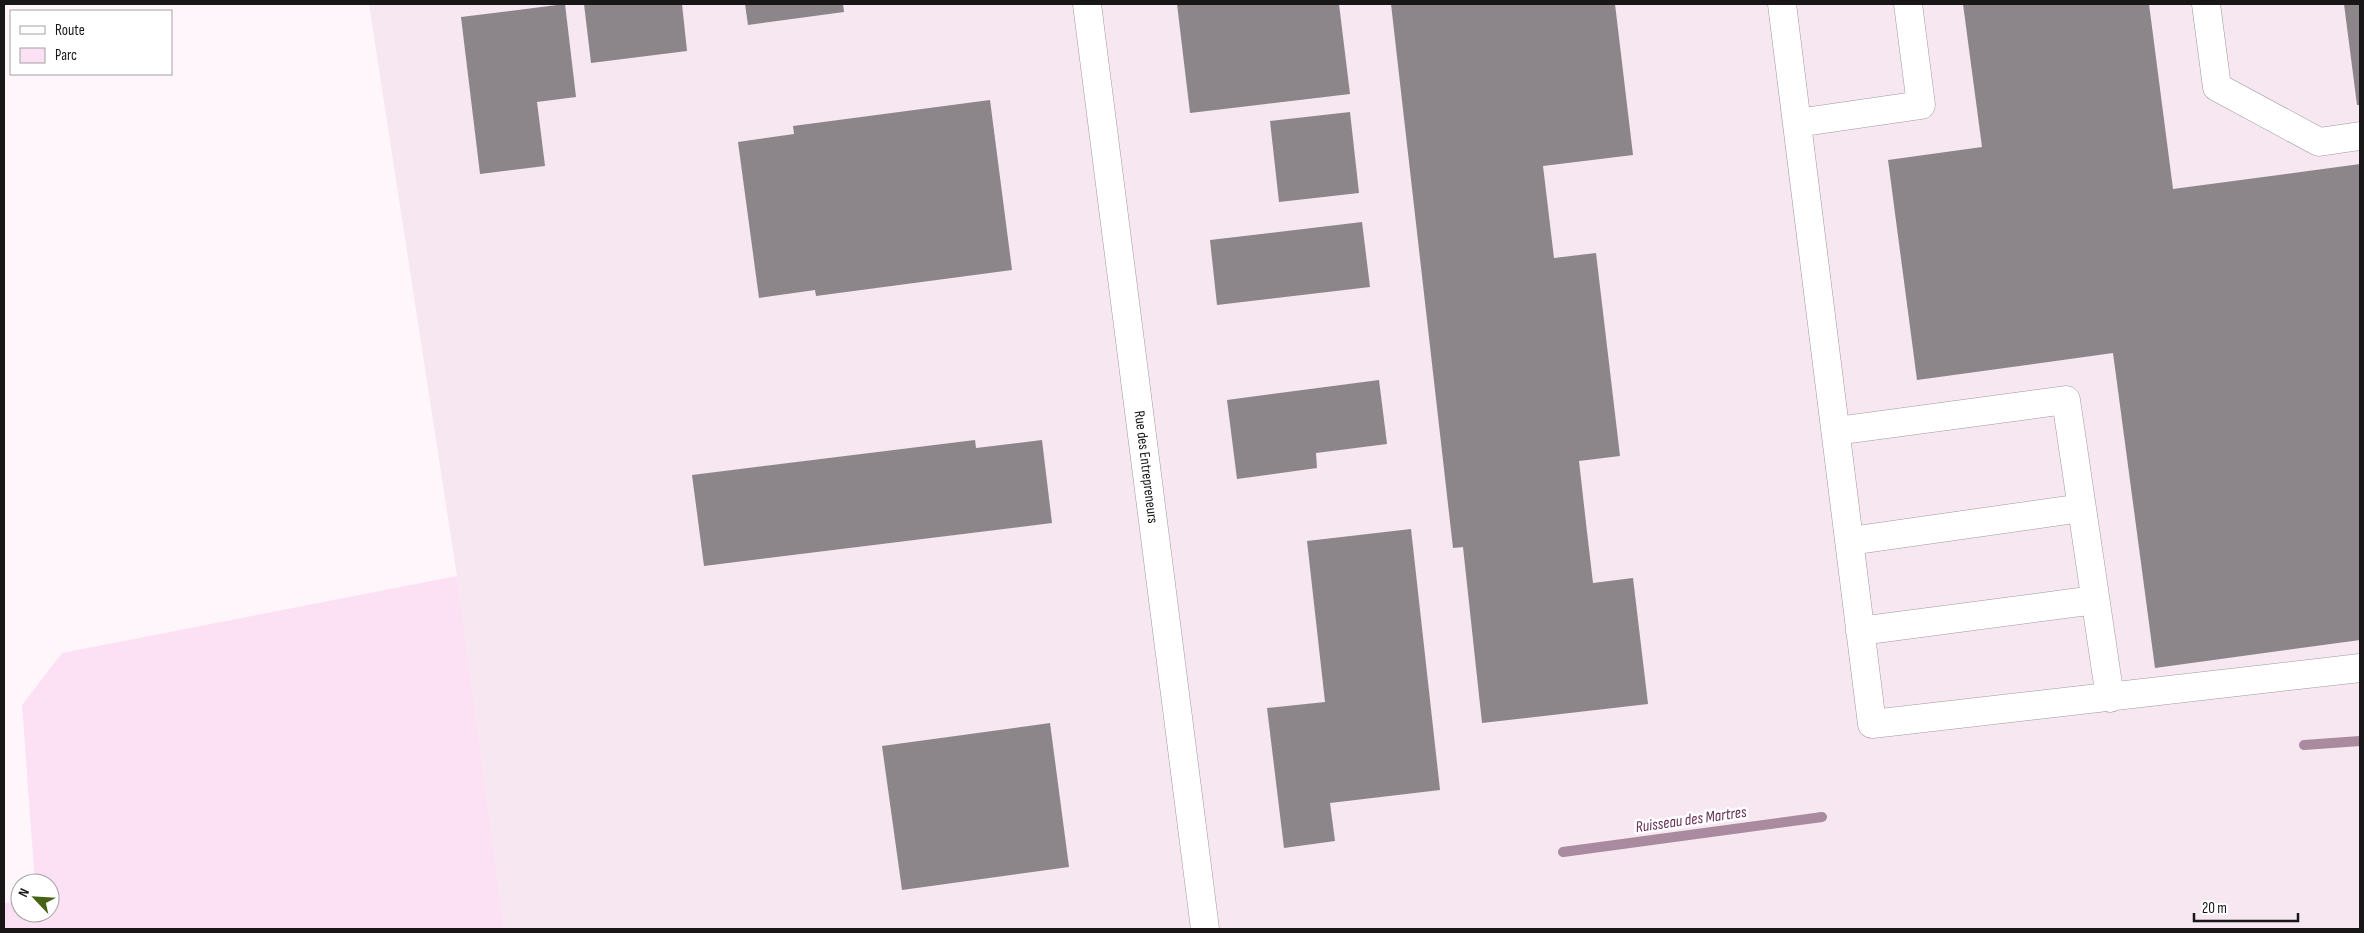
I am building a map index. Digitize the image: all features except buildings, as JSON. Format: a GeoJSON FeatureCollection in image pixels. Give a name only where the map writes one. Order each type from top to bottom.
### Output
{"type":"FeatureCollection","features":[{"type":"Feature","properties":{"kind":"street","name":"Rue des Entrepreneurs"},"geometry":{"type":"LineString","coordinates":[[1087,4],[1205,929]]}},
{"type":"Feature","properties":{"kind":"street"},"geometry":{"type":"LineString","coordinates":[[1782,4],[1872,724],[2360,668]]}},
{"type":"Feature","properties":{"kind":"street"},"geometry":{"type":"LineString","coordinates":[[1797,123],[1921,105],[1908,4]]}},
{"type":"Feature","properties":{"kind":"street"},"geometry":{"type":"LineString","coordinates":[[2206,4],[2218,87],[2319,142],[2360,136]]}},
{"type":"Feature","properties":{"kind":"street"},"geometry":{"type":"LineString","coordinates":[[1836,431],[2066,400],[2110,698]]}},
{"type":"Feature","properties":{"kind":"street"},"geometry":{"type":"LineString","coordinates":[[1850,541],[2082,508]]}},
{"type":"Feature","properties":{"kind":"street"},"geometry":{"type":"LineString","coordinates":[[1860,631],[2095,600]]}},
{"type":"Feature","properties":{"kind":"shaded area"},"geometry":{"type":"Polygon","coordinates":[[[369,4],[2360,4],[2360,929],[504,929],[457,576],[369,4]]]}},
{"type":"Feature","properties":{"kind":"green space"},"geometry":{"type":"Polygon","coordinates":[[[457,576],[504,928],[4,929],[4,903],[10,903],[10,923],[60,923],[60,873],[34,873],[22,705],[62,653],[457,576]]]}},
{"type":"Feature","properties":{"kind":"waterway","name":"Ruisseau des Martres"},"geometry":{"type":"LineString","coordinates":[[2304,745],[2360,741]]}},
{"type":"Feature","properties":{"kind":"waterway","name":"Ruisseau des Martres"},"geometry":{"type":"LineString","coordinates":[[1563,852],[1822,817]]}}]}
